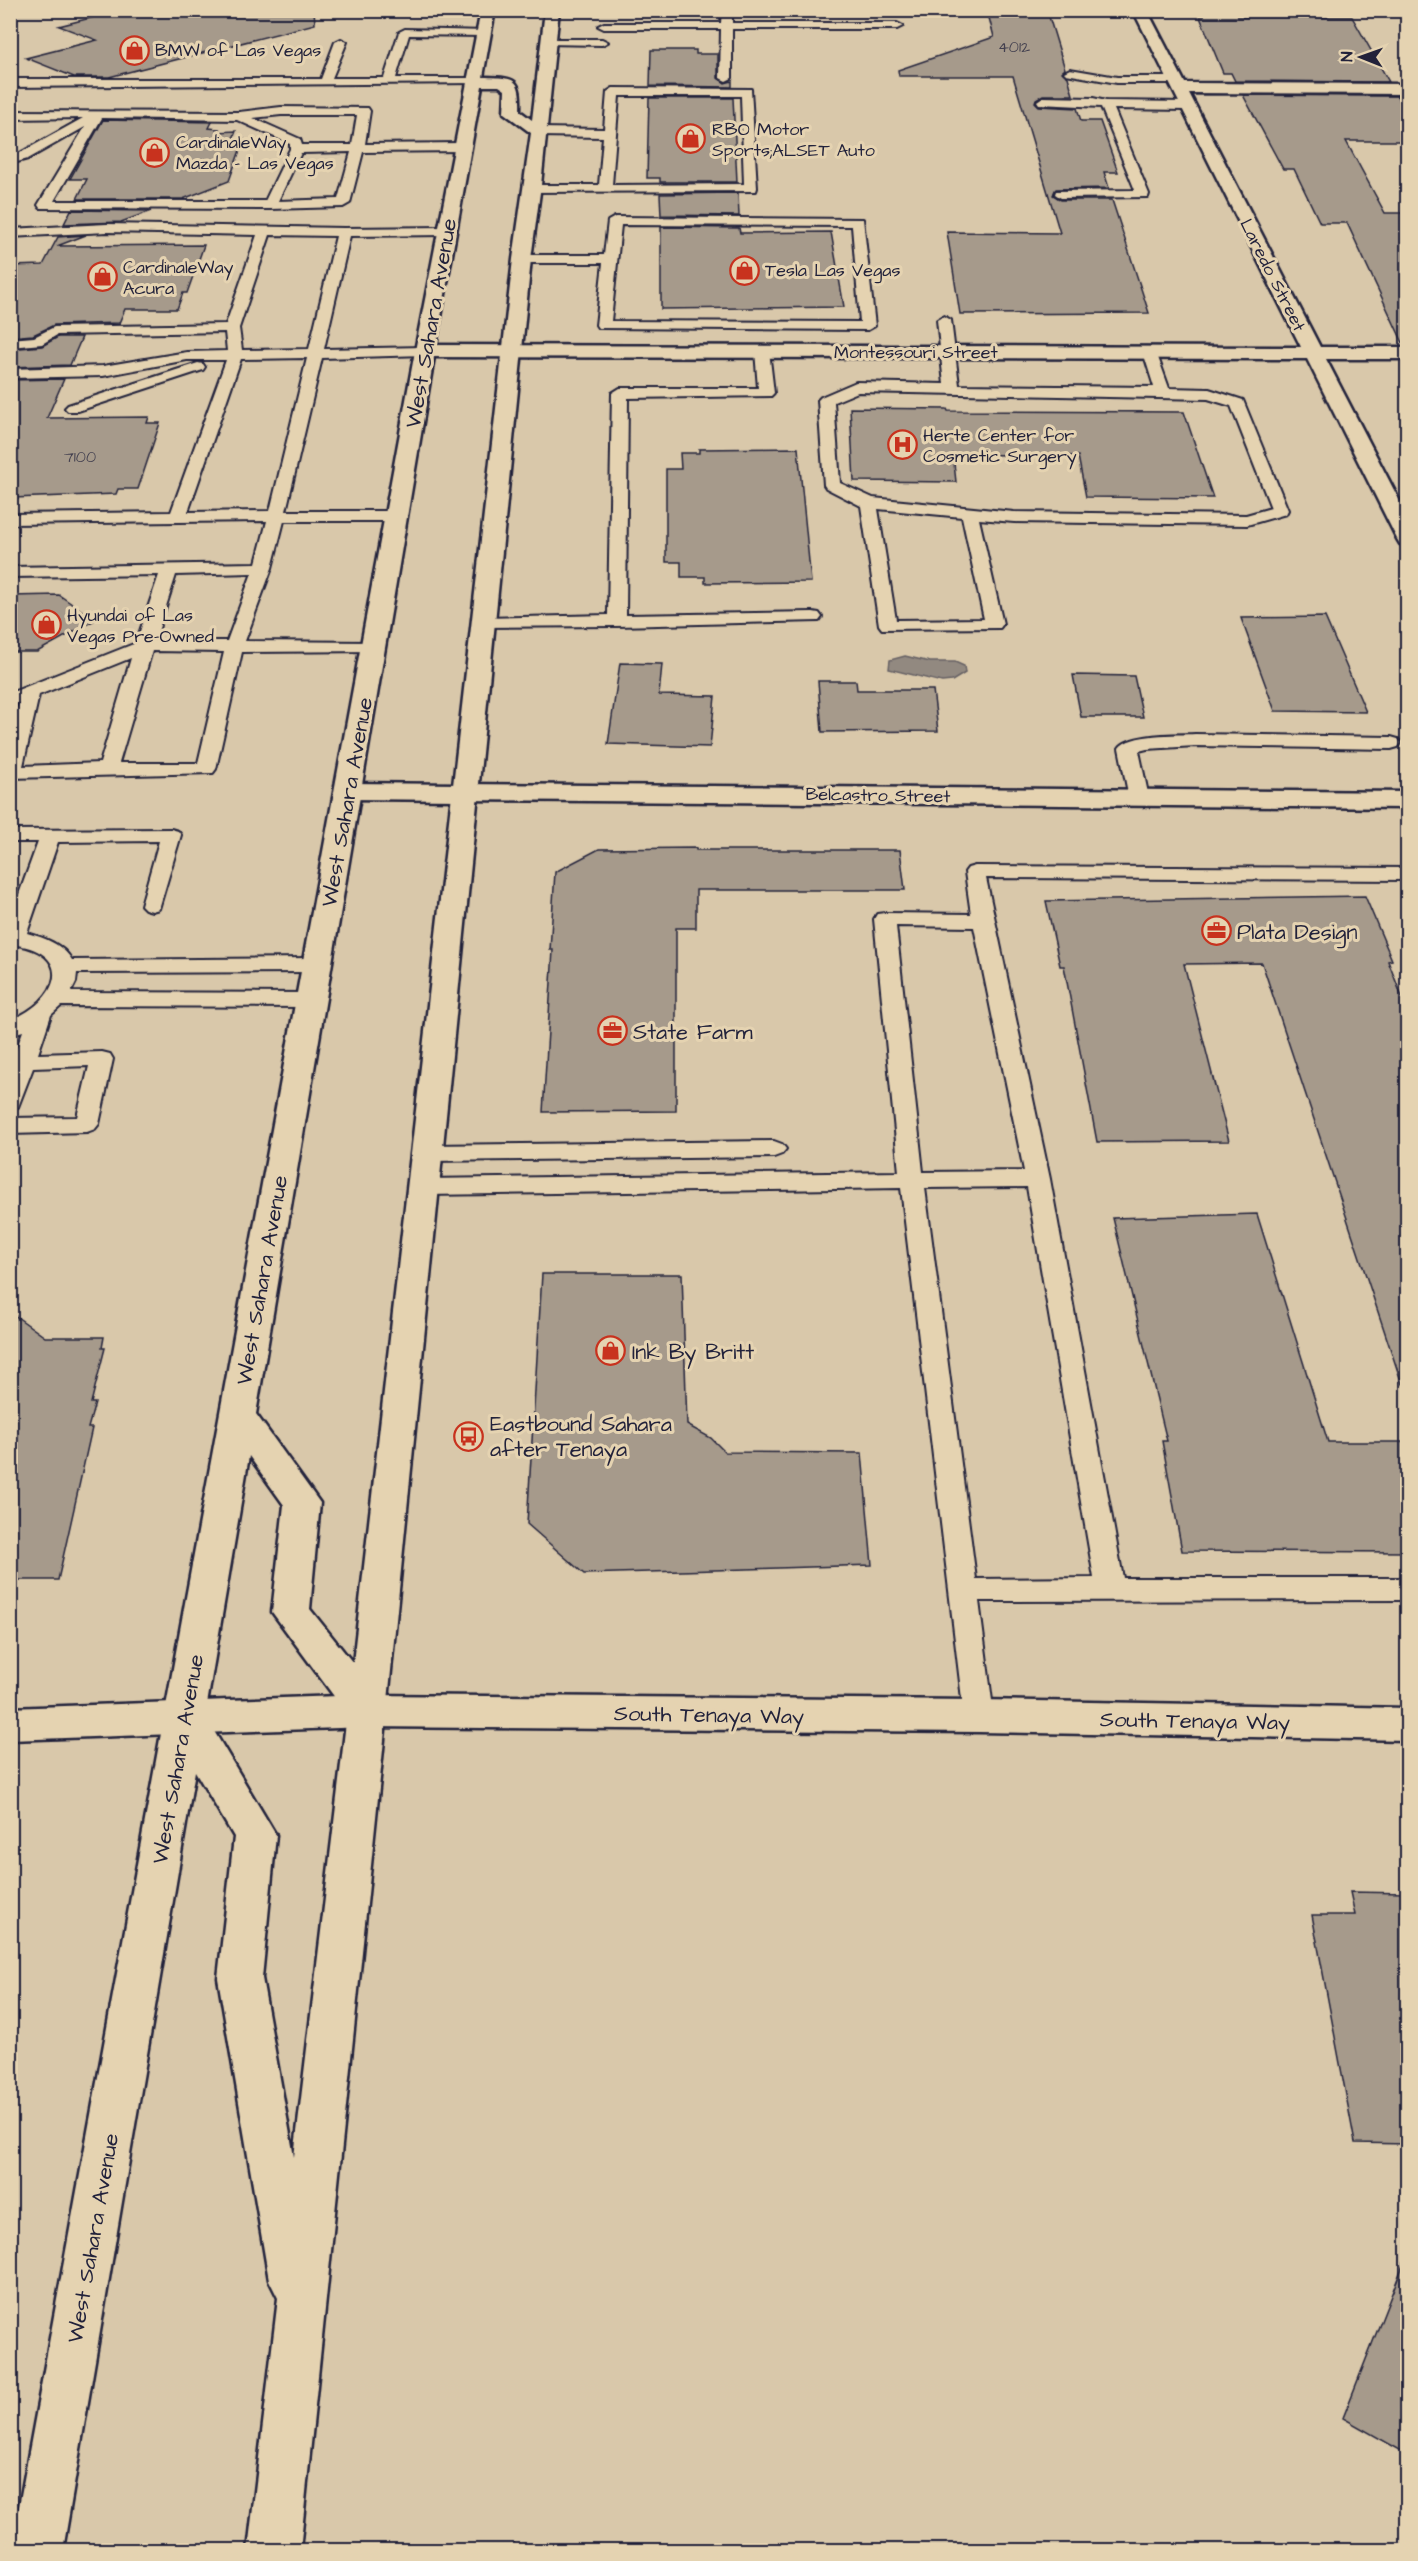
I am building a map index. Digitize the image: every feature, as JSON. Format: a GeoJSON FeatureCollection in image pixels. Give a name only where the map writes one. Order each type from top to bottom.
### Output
{"type":"FeatureCollection","features":[{"type":"Feature","properties":{"kind":"main road","name":"West Sahara Avenue"},"geometry":{"type":"LineString","coordinates":[[37,2550],[425,351],[463,147],[464,92],[488,10]]}},
{"type":"Feature","properties":{"kind":"main road"},"geometry":{"type":"LineString","coordinates":[[274,2550],[368,1711],[522,259],[552,10]]}},
{"type":"Feature","properties":{"kind":"main road","name":"Laredo Street"},"geometry":{"type":"LineString","coordinates":[[1140,10],[1407,539]]}},
{"type":"Feature","properties":{"kind":"main road"},"geometry":{"type":"LineString","coordinates":[[464,92],[502,82],[513,88],[512,113],[539,132]]}},
{"type":"Feature","properties":{"kind":"main road"},"geometry":{"type":"LineString","coordinates":[[1176,84],[1407,89]]}},
{"type":"Feature","properties":{"kind":"main road","name":"Montessouri Street"},"geometry":{"type":"LineString","coordinates":[[425,351],[1407,353]]}},
{"type":"Feature","properties":{"kind":"main road","name":"Belcastro Street"},"geometry":{"type":"LineString","coordinates":[[348,791],[1407,800]]}},
{"type":"Feature","properties":{"kind":"main road"},"geometry":{"type":"LineString","coordinates":[[237,1414],[302,1503],[291,1612],[368,1711]]}},
{"type":"Feature","properties":{"kind":"main road","name":"South Tenaya Way"},"geometry":{"type":"LineString","coordinates":[[10,1724],[368,1711],[979,1716],[1407,1724]]}},
{"type":"Feature","properties":{"kind":"main road"},"geometry":{"type":"LineString","coordinates":[[184,1717],[255,1835],[240,1978],[299,2317]]}},
{"type":"Feature","properties":{"kind":"lane"},"geometry":{"type":"LineString","coordinates":[[716,11],[736,11]]}},
{"type":"Feature","properties":{"kind":"lane"},"geometry":{"type":"LineString","coordinates":[[726,78],[727,11]]}},
{"type":"Feature","properties":{"kind":"lane"},"geometry":{"type":"LineString","coordinates":[[604,26],[726,26],[898,31],[894,11]]}},
{"type":"Feature","properties":{"kind":"lane"},"geometry":{"type":"LineString","coordinates":[[390,82],[405,33],[483,33]]}},
{"type":"Feature","properties":{"kind":"lane"},"geometry":{"type":"LineString","coordinates":[[325,82],[341,42]]}},
{"type":"Feature","properties":{"kind":"lane"},"geometry":{"type":"LineString","coordinates":[[549,42],[602,42]]}},
{"type":"Feature","properties":{"kind":"lane"},"geometry":{"type":"LineString","coordinates":[[1070,72],[1117,80],[1176,84]]}},
{"type":"Feature","properties":{"kind":"lane"},"geometry":{"type":"LineString","coordinates":[[390,82],[402,89],[464,92]]}},
{"type":"Feature","properties":{"kind":"lane"},"geometry":{"type":"LineString","coordinates":[[10,83],[390,82],[464,92]]}},
{"type":"Feature","properties":{"kind":"lane"},"geometry":{"type":"LineString","coordinates":[[532,189],[605,189],[751,188],[747,92],[613,92],[605,189]]}},
{"type":"Feature","properties":{"kind":"lane"},"geometry":{"type":"LineString","coordinates":[[1043,101],[1093,102],[1106,105],[1187,106]]}},
{"type":"Feature","properties":{"kind":"lane"},"geometry":{"type":"LineString","coordinates":[[1061,194],[1143,194],[1106,105]]}},
{"type":"Feature","properties":{"kind":"lane"},"geometry":{"type":"LineString","coordinates":[[10,115],[98,114],[240,116],[281,111],[364,111],[358,148],[343,203],[45,205],[98,114]]}},
{"type":"Feature","properties":{"kind":"lane"},"geometry":{"type":"LineString","coordinates":[[10,160],[24,156],[98,114]]}},
{"type":"Feature","properties":{"kind":"lane"},"geometry":{"type":"LineString","coordinates":[[240,116],[296,142],[296,149],[270,205]]}},
{"type":"Feature","properties":{"kind":"lane"},"geometry":{"type":"LineString","coordinates":[[539,132],[610,133]]}},
{"type":"Feature","properties":{"kind":"lane"},"geometry":{"type":"LineString","coordinates":[[20,142],[48,141]]}},
{"type":"Feature","properties":{"kind":"lane"},"geometry":{"type":"LineString","coordinates":[[296,149],[463,147]]}},
{"type":"Feature","properties":{"kind":"lane"},"geometry":{"type":"LineString","coordinates":[[615,221],[858,222],[868,326],[830,326],[603,324],[615,221]]}},
{"type":"Feature","properties":{"kind":"lane"},"geometry":{"type":"LineString","coordinates":[[10,232],[107,228],[344,232],[447,231]]}},
{"type":"Feature","properties":{"kind":"lane"},"geometry":{"type":"LineString","coordinates":[[178,517],[235,355],[232,328],[265,231]]}},
{"type":"Feature","properties":{"kind":"lane"},"geometry":{"type":"LineString","coordinates":[[31,691],[11,772],[206,769],[234,646],[263,568],[277,516],[344,232]]}},
{"type":"Feature","properties":{"kind":"lane"},"geometry":{"type":"LineString","coordinates":[[522,259],[611,259]]}},
{"type":"Feature","properties":{"kind":"lane"},"geometry":{"type":"LineString","coordinates":[[944,321],[952,389]]}},
{"type":"Feature","properties":{"kind":"lane"},"geometry":{"type":"LineString","coordinates":[[830,326],[837,351]]}},
{"type":"Feature","properties":{"kind":"lane"},"geometry":{"type":"LineString","coordinates":[[10,343],[37,341],[54,331],[232,328]]}},
{"type":"Feature","properties":{"kind":"lane"},"geometry":{"type":"LineString","coordinates":[[10,374],[103,371],[187,356],[425,351]]}},
{"type":"Feature","properties":{"kind":"lane"},"geometry":{"type":"LineString","coordinates":[[617,621],[620,393],[766,393],[762,351]]}},
{"type":"Feature","properties":{"kind":"lane"},"geometry":{"type":"LineString","coordinates":[[1150,352],[1163,392]]}},
{"type":"Feature","properties":{"kind":"lane"},"geometry":{"type":"LineString","coordinates":[[73,408],[235,355]]}},
{"type":"Feature","properties":{"kind":"lane"},"geometry":{"type":"LineString","coordinates":[[856,387],[952,389],[1209,394],[1238,403],[1280,510],[1247,520],[1014,517],[869,503],[832,485],[826,400],[856,387]]}},
{"type":"Feature","properties":{"kind":"lane"},"geometry":{"type":"LineString","coordinates":[[869,503],[888,625],[994,624],[969,513]]}},
{"type":"Feature","properties":{"kind":"lane"},"geometry":{"type":"LineString","coordinates":[[10,519],[396,516]]}},
{"type":"Feature","properties":{"kind":"lane"},"geometry":{"type":"LineString","coordinates":[[10,572],[263,568]]}},
{"type":"Feature","properties":{"kind":"lane"},"geometry":{"type":"LineString","coordinates":[[108,769],[169,570]]}},
{"type":"Feature","properties":{"kind":"lane"},"geometry":{"type":"LineString","coordinates":[[484,623],[813,617]]}},
{"type":"Feature","properties":{"kind":"lane"},"geometry":{"type":"LineString","coordinates":[[10,700],[144,646],[373,647]]}},
{"type":"Feature","properties":{"kind":"lane"},"geometry":{"type":"LineString","coordinates":[[1139,798],[1130,748],[1145,743],[1195,740],[1391,743]]}},
{"type":"Feature","properties":{"kind":"lane"},"geometry":{"type":"LineString","coordinates":[[10,836],[171,835],[152,905]]}},
{"type":"Feature","properties":{"kind":"lane"},"geometry":{"type":"LineString","coordinates":[[10,1028],[40,1014],[57,999],[66,983],[65,967],[56,953],[38,943],[13,937],[50,836]]}},
{"type":"Feature","properties":{"kind":"lane"},"geometry":{"type":"LineString","coordinates":[[1112,1590],[1038,1179],[983,921],[975,872],[1407,874]]}},
{"type":"Feature","properties":{"kind":"lane"},"geometry":{"type":"LineString","coordinates":[[979,1716],[912,1180],[885,919],[983,921]]}},
{"type":"Feature","properties":{"kind":"lane"},"geometry":{"type":"LineString","coordinates":[[65,967],[318,965]]}},
{"type":"Feature","properties":{"kind":"lane"},"geometry":{"type":"LineString","coordinates":[[57,999],[312,1000]]}},
{"type":"Feature","properties":{"kind":"lane"},"geometry":{"type":"LineString","coordinates":[[10,1102],[40,1014]]}},
{"type":"Feature","properties":{"kind":"lane"},"geometry":{"type":"LineString","coordinates":[[10,1126],[87,1124],[102,1059],[24,1060]]}},
{"type":"Feature","properties":{"kind":"lane"},"geometry":{"type":"LineString","coordinates":[[428,1153],[774,1149]]}},
{"type":"Feature","properties":{"kind":"lane"},"geometry":{"type":"LineString","coordinates":[[424,1186],[1038,1179]]}},
{"type":"Feature","properties":{"kind":"lane"},"geometry":{"type":"LineString","coordinates":[[963,1590],[1407,1589]]}},
{"type":"Feature","properties":{"kind":"shaded area"},"geometry":{"type":"Polygon","coordinates":[[[905,656],[930,662],[955,662],[964,666],[965,673],[952,681],[942,682],[889,669],[890,660],[905,656]]]}},
{"type":"Feature","properties":{"kind":"building","name":"BMW of Las Vegas"},"geometry":{"type":"Polygon","coordinates":[[[122,10],[314,10],[315,24],[109,77],[74,77],[26,58],[97,40],[59,26],[122,10]]]}},
{"type":"Feature","properties":{"kind":"building"},"geometry":{"type":"Polygon","coordinates":[[[987,10],[1047,10],[1065,69],[1062,72],[1068,77],[1073,95],[1043,95],[1035,102],[1039,106],[1077,108],[1081,121],[1100,121],[1118,172],[1104,172],[1109,188],[1056,189],[1053,195],[1061,200],[1112,200],[1149,313],[960,314],[947,232],[1060,233],[1013,76],[899,76],[898,70],[994,37],[987,10]]]}},
{"type":"Feature","properties":{"kind":"building"},"geometry":{"type":"Polygon","coordinates":[[[1200,17],[1352,17],[1389,82],[1235,81],[1231,73],[1223,73],[1200,17]]]}},
{"type":"Feature","properties":{"kind":"building"},"geometry":{"type":"Polygon","coordinates":[[[651,50],[696,50],[696,54],[718,54],[718,78],[725,83],[732,81],[732,87],[650,86],[651,50]]]}},
{"type":"Feature","properties":{"kind":"building"},"geometry":{"type":"Polygon","coordinates":[[[1243,95],[1397,96],[1407,113],[1407,141],[1346,141],[1385,213],[1407,213],[1407,345],[1404,345],[1347,223],[1320,223],[1294,169],[1283,169],[1243,95]]]}},
{"type":"Feature","properties":{"kind":"building","name":"RBO Motor Sports;ALSET Auto"},"geometry":{"type":"Polygon","coordinates":[[[649,98],[733,98],[737,182],[660,182],[660,178],[647,178],[649,98]]]}},
{"type":"Feature","properties":{"kind":"building","name":"CardinaleWay Mazda - Las Vegas"},"geometry":{"type":"Polygon","coordinates":[[[103,120],[212,122],[209,128],[219,129],[217,132],[236,131],[233,139],[244,139],[229,181],[183,199],[77,199],[87,179],[70,179],[103,120]]]}},
{"type":"Feature","properties":{"kind":"building"},"geometry":{"type":"Polygon","coordinates":[[[738,193],[739,216],[661,215],[660,194],[738,193]]]}},
{"type":"Feature","properties":{"kind":"building"},"geometry":{"type":"Polygon","coordinates":[[[71,210],[151,211],[121,222],[64,224],[71,210]]]}},
{"type":"Feature","properties":{"kind":"building","name":"Tesla Las Vegas"},"geometry":{"type":"Polygon","coordinates":[[[661,227],[739,228],[740,233],[831,232],[844,307],[661,309],[661,227]]]}},
{"type":"Feature","properties":{"kind":"building","name":"CardinaleWay Acura"},"geometry":{"type":"Polygon","coordinates":[[[86,235],[57,246],[204,245],[187,293],[183,293],[177,309],[125,309],[119,323],[54,325],[33,335],[10,337],[10,266],[43,265],[58,237],[86,235]]]}},
{"type":"Feature","properties":{"kind":"building"},"geometry":{"type":"Polygon","coordinates":[[[58,337],[82,337],[70,365],[10,367],[10,349],[42,346],[58,337]]]}},
{"type":"Feature","properties":{"kind":"building"},"geometry":{"type":"Polygon","coordinates":[[[64,379],[47,418],[149,417],[147,423],[160,423],[138,489],[118,489],[116,494],[13,498],[10,504],[10,380],[64,379]]]}},
{"type":"Feature","properties":{"kind":"building"},"geometry":{"type":"Polygon","coordinates":[[[850,408],[947,409],[948,411],[1184,412],[1213,498],[1086,497],[1078,456],[953,454],[956,482],[854,481],[850,408]]]}},
{"type":"Feature","properties":{"kind":"building"},"geometry":{"type":"Polygon","coordinates":[[[798,448],[811,582],[705,583],[705,577],[681,577],[681,562],[666,562],[666,469],[681,469],[680,453],[699,453],[699,449],[798,448]]]}},
{"type":"Feature","properties":{"kind":"building","name":"Hyundai of Las Vegas Pre-Owned"},"geometry":{"type":"Polygon","coordinates":[[[59,595],[95,620],[37,652],[10,652],[10,596],[59,595]]]}},
{"type":"Feature","properties":{"kind":"building"},"geometry":{"type":"Polygon","coordinates":[[[1325,617],[1366,712],[1275,711],[1241,618],[1325,617]]]}},
{"type":"Feature","properties":{"kind":"building"},"geometry":{"type":"Polygon","coordinates":[[[620,663],[662,664],[659,695],[715,696],[710,747],[608,744],[620,663]]]}},
{"type":"Feature","properties":{"kind":"building"},"geometry":{"type":"Polygon","coordinates":[[[1073,675],[1134,676],[1143,717],[1081,717],[1073,675]]]}},
{"type":"Feature","properties":{"kind":"building"},"geometry":{"type":"Polygon","coordinates":[[[818,681],[856,681],[857,690],[933,690],[938,731],[822,732],[818,681]]]}},
{"type":"Feature","properties":{"kind":"building","name":"State Farm"},"geometry":{"type":"Polygon","coordinates":[[[696,848],[696,850],[900,850],[905,890],[696,890],[696,928],[676,928],[676,1111],[543,1112],[553,950],[550,950],[555,872],[599,849],[696,848]]]}},
{"type":"Feature","properties":{"kind":"building"},"geometry":{"type":"Polygon","coordinates":[[[1365,896],[1392,960],[1388,961],[1407,1010],[1407,1383],[1402,1384],[1262,963],[1184,964],[1229,1141],[1097,1142],[1064,966],[1060,966],[1046,901],[1365,896]]]}},
{"type":"Feature","properties":{"kind":"building"},"geometry":{"type":"Polygon","coordinates":[[[1257,1214],[1328,1442],[1407,1442],[1407,1552],[1182,1551],[1162,1441],[1167,1441],[1113,1218],[1257,1214]]]}},
{"type":"Feature","properties":{"kind":"building","name":"Ink By Britt"},"geometry":{"type":"Polygon","coordinates":[[[542,1274],[682,1274],[687,1425],[711,1438],[725,1452],[862,1453],[872,1565],[584,1574],[527,1524],[542,1274]]]}},
{"type":"Feature","properties":{"kind":"building"},"geometry":{"type":"Polygon","coordinates":[[[10,1312],[45,1337],[104,1337],[102,1348],[105,1348],[91,1403],[95,1403],[88,1428],[92,1428],[58,1580],[10,1580],[10,1312]]]}},
{"type":"Feature","properties":{"kind":"building"},"geometry":{"type":"Polygon","coordinates":[[[1350,1892],[1407,1893],[1407,2144],[1355,2143],[1312,1915],[1355,1915],[1350,1892]]]}},
{"type":"Feature","properties":{"kind":"building"},"geometry":{"type":"Polygon","coordinates":[[[1405,2260],[1407,2261],[1407,2454],[1343,2418],[1405,2260]]]}},
{"type":"Feature","properties":{"kind":"place","name":"BMW of Las Vegas"},"geometry":{"type":"Point","coordinates":[134,50]}},
{"type":"Feature","properties":{"kind":"place","name":"RBO Motor Sports;ALSET Auto"},"geometry":{"type":"Point","coordinates":[691,139]}},
{"type":"Feature","properties":{"kind":"place","name":"CardinaleWay Mazda - Las Vegas"},"geometry":{"type":"Point","coordinates":[155,152]}},
{"type":"Feature","properties":{"kind":"place","name":"Tesla Las Vegas"},"geometry":{"type":"Point","coordinates":[744,270]}},
{"type":"Feature","properties":{"kind":"place","name":"CardinaleWay Acura"},"geometry":{"type":"Point","coordinates":[102,277]}},
{"type":"Feature","properties":{"kind":"place","name":"Herte Center for Cosmetic Surgery"},"geometry":{"type":"Point","coordinates":[902,445]}},
{"type":"Feature","properties":{"kind":"place","name":"Hyundai of Las Vegas Pre-Owned"},"geometry":{"type":"Point","coordinates":[46,625]}},
{"type":"Feature","properties":{"kind":"place","name":"Plata Design"},"geometry":{"type":"Point","coordinates":[1216,931]}},
{"type":"Feature","properties":{"kind":"place","name":"State Farm"},"geometry":{"type":"Point","coordinates":[612,1031]}},
{"type":"Feature","properties":{"kind":"place","name":"Ink By Britt"},"geometry":{"type":"Point","coordinates":[611,1351]}},
{"type":"Feature","properties":{"kind":"place","name":"Eastbound Sahara after Tenaya"},"geometry":{"type":"Point","coordinates":[469,1436]}}]}
